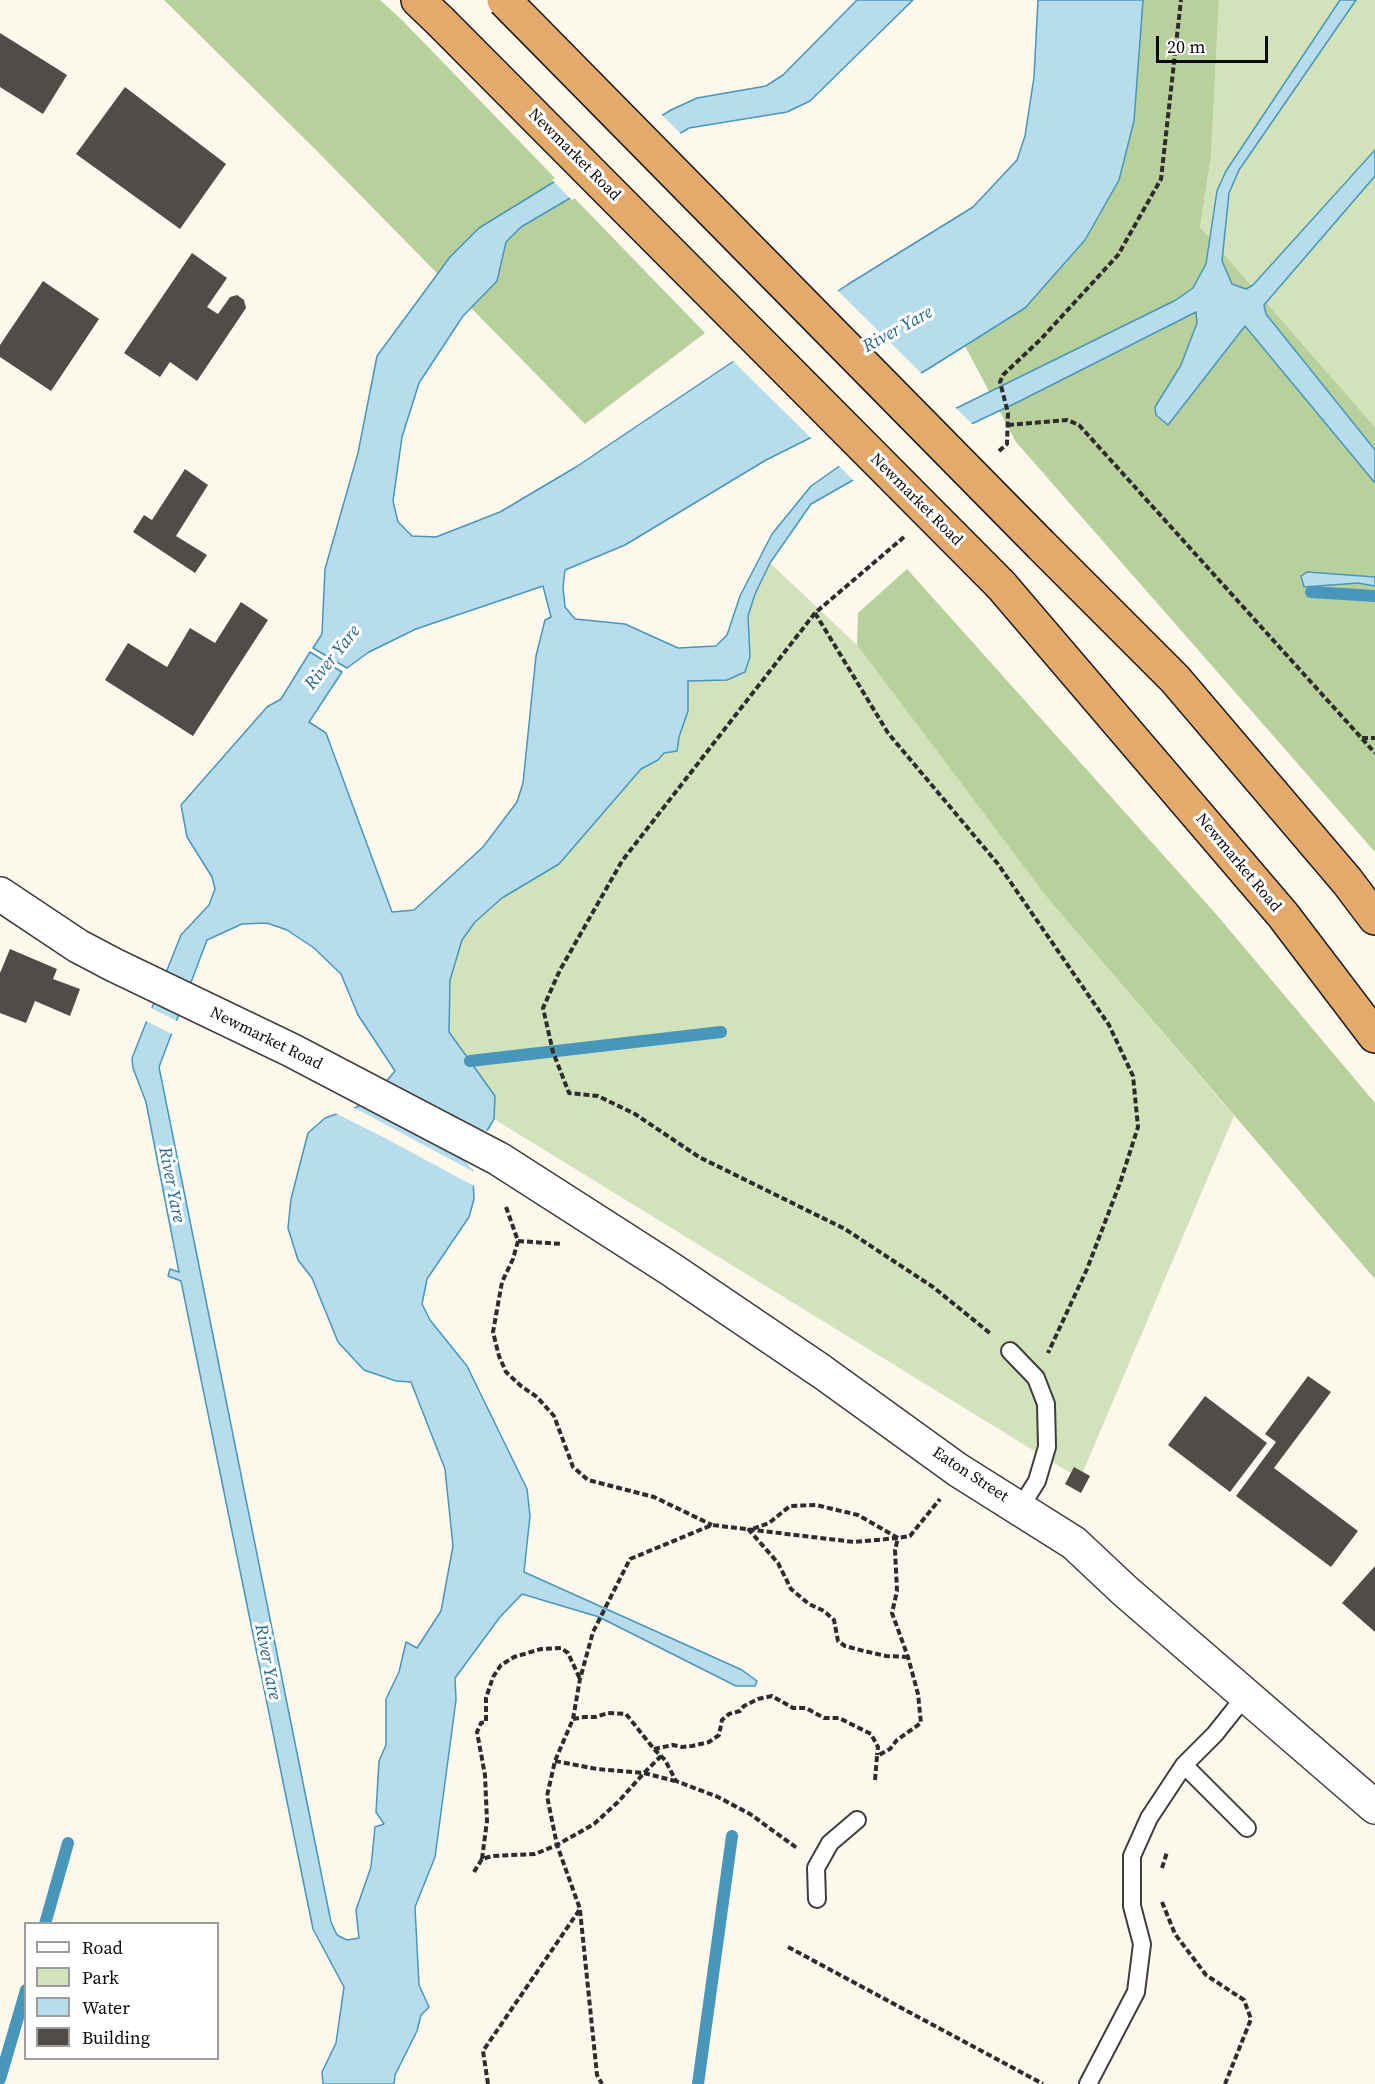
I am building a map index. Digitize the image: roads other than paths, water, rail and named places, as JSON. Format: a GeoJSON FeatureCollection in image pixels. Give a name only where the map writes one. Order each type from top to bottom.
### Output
{"type":"FeatureCollection","features":[{"type":"Feature","properties":{"kind":"highway"},"geometry":{"type":"LineString","coordinates":[[504,0],[1175,679],[1347,881],[1375,918]]}},
{"type":"Feature","properties":{"kind":"highway","name":"Newmarket Road"},"geometry":{"type":"LineString","coordinates":[[429,11],[1001,585],[1283,915],[1375,1036]]}},
{"type":"Feature","properties":{"kind":"street","name":"Newmarket Road"},"geometry":{"type":"LineString","coordinates":[[0,894],[41,923],[114,965],[291,1050],[452,1133],[534,1182]]}},
{"type":"Feature","properties":{"kind":"street","name":"Eaton Street"},"geometry":{"type":"LineString","coordinates":[[534,1182],[669,1268],[821,1371],[958,1470],[1074,1543],[1375,1807]]}},
{"type":"Feature","properties":{"kind":"lane"},"geometry":{"type":"LineString","coordinates":[[1010,1351],[1036,1378],[1046,1404],[1047,1448],[1037,1481],[1020,1508]]}},
{"type":"Feature","properties":{"kind":"lane"},"geometry":{"type":"LineString","coordinates":[[1088,2084],[1136,1992],[1142,1944],[1132,1906],[1132,1856],[1149,1818],[1184,1765],[1215,1734],[1246,1695]]}},
{"type":"Feature","properties":{"kind":"lane"},"geometry":{"type":"LineString","coordinates":[[1184,1765],[1247,1828]]}},
{"type":"Feature","properties":{"kind":"lane"},"geometry":{"type":"LineString","coordinates":[[817,1899],[816,1868],[820,1860],[830,1843],[857,1820]]}},
{"type":"Feature","properties":{"kind":"water","name":"River Yare"},"geometry":{"type":"Polygon","coordinates":[[[857,0],[913,0],[810,101],[787,112],[689,128],[521,227],[506,242],[497,281],[463,316],[419,383],[402,437],[393,501],[398,522],[412,536],[436,537],[500,512],[576,467],[847,285],[973,207],[1017,160],[1025,136],[1034,77],[1038,0],[1143,0],[1134,121],[1119,180],[1085,240],[1025,308],[928,369],[814,436],[766,460],[625,545],[565,570],[563,587],[565,607],[575,619],[625,624],[678,648],[716,646],[727,635],[740,596],[772,534],[811,486],[841,465],[1176,300],[1193,288],[1206,264],[1217,191],[1226,171],[1340,0],[1356,0],[1239,170],[1229,193],[1222,261],[1232,284],[1246,289],[1253,285],[1375,150],[1375,176],[1264,305],[1266,314],[1375,450],[1375,483],[1245,326],[1168,425],[1156,415],[1155,407],[1181,365],[1197,323],[1196,312],[1018,402],[855,479],[811,504],[770,563],[755,594],[748,616],[750,657],[745,672],[727,680],[688,681],[688,711],[677,751],[664,753],[658,760],[641,769],[559,864],[502,898],[475,922],[462,940],[450,980],[449,1032],[495,1096],[494,1119],[472,1156],[474,1199],[469,1217],[427,1279],[422,1304],[430,1320],[467,1366],[527,1489],[530,1516],[524,1572],[742,1670],[757,1681],[755,1686],[736,1686],[599,1617],[522,1594],[500,1617],[455,1678],[456,1700],[435,1857],[415,1907],[419,1985],[429,2007],[421,2015],[417,2031],[395,2075],[394,2084],[323,2084],[322,2072],[336,2043],[344,1987],[313,1929],[181,1281],[168,1276],[170,1269],[179,1272],[146,1102],[133,1068],[132,1058],[181,935],[209,905],[215,889],[212,877],[187,837],[181,805],[267,707],[281,699],[310,652],[342,672],[309,722],[326,733],[392,912],[414,910],[483,847],[517,802],[523,783],[536,656],[545,620],[551,617],[543,586],[416,629],[369,652],[347,668],[313,648],[322,634],[325,569],[358,453],[377,356],[450,257],[479,228],[671,110],[697,98],[766,86],[783,75],[857,0]],[[267,923],[242,924],[207,940],[159,1067],[331,1922],[337,1935],[347,1940],[359,1938],[356,1910],[371,1867],[375,1827],[384,1824],[376,1812],[379,1761],[386,1745],[386,1699],[399,1672],[406,1642],[417,1648],[441,1611],[453,1546],[445,1469],[411,1382],[396,1381],[364,1370],[338,1342],[312,1278],[298,1260],[288,1228],[291,1199],[308,1133],[325,1118],[368,1103],[395,1071],[358,1015],[341,974],[314,948],[287,930],[267,923]]]}},
{"type":"Feature","properties":{"kind":"water"},"geometry":{"type":"Polygon","coordinates":[[[1307,572],[1375,577],[1375,586],[1358,583],[1304,587],[1301,576],[1307,572]]]}},
{"type":"Feature","properties":{"kind":"waterway"},"geometry":{"type":"LineString","coordinates":[[1311,592],[1375,596]]}},
{"type":"Feature","properties":{"kind":"waterway"},"geometry":{"type":"LineString","coordinates":[[470,1061],[721,1032]]}},
{"type":"Feature","properties":{"kind":"waterway"},"geometry":{"type":"LineString","coordinates":[[698,2084],[732,1836]]}},
{"type":"Feature","properties":{"kind":"waterway"},"geometry":{"type":"LineString","coordinates":[[46,1922],[68,1843]]}},
{"type":"Feature","properties":{"kind":"waterway"},"geometry":{"type":"LineString","coordinates":[[0,2079],[24,1997]]}}]}
